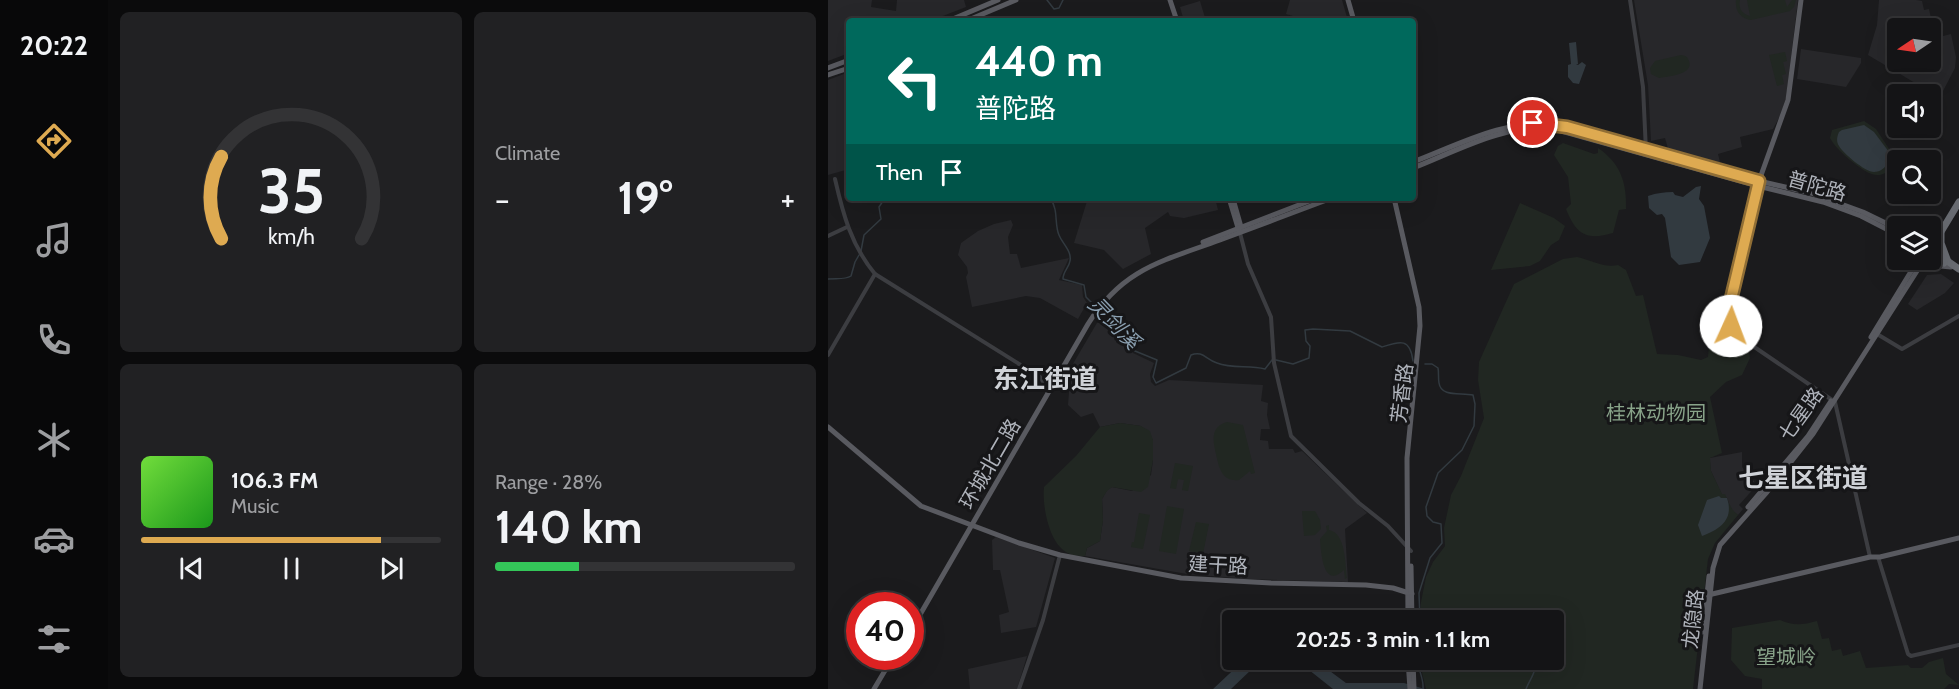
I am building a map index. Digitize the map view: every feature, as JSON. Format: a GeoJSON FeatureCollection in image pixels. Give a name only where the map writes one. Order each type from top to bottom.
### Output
{"type":"FeatureCollection","features":[{"type":"Feature","properties":{"kind":"highway"},"geometry":{"type":"LineString","coordinates":[[1941,226],[1959,194]]}},
{"type":"Feature","properties":{"kind":"highway"},"geometry":{"type":"LineString","coordinates":[[1941,227],[1959,202]]}},
{"type":"Feature","properties":{"kind":"highway"},"geometry":{"type":"LineString","coordinates":[[1941,243],[1950,264]]}},
{"type":"Feature","properties":{"kind":"highway"},"geometry":{"type":"LineString","coordinates":[[1941,257],[1959,271]]}},
{"type":"Feature","properties":{"kind":"highway"},"geometry":{"type":"LineString","coordinates":[[1941,260],[1950,264]]}},
{"type":"Feature","properties":{"kind":"main road"},"geometry":{"type":"LineString","coordinates":[[955,18],[998,0]]}},
{"type":"Feature","properties":{"kind":"main road"},"geometry":{"type":"LineString","coordinates":[[973,18],[1016,0]]}},
{"type":"Feature","properties":{"kind":"main road"},"geometry":{"type":"LineString","coordinates":[[1172,0],[1177,18]]}},
{"type":"Feature","properties":{"kind":"main road"},"geometry":{"type":"LineString","coordinates":[[1347,0],[1352,18]]}},
{"type":"Feature","properties":{"kind":"main road"},"geometry":{"type":"LineString","coordinates":[[1759,183],[1769,148],[1783,118],[1788,100],[1801,0]]}},
{"type":"Feature","properties":{"kind":"main road"},"geometry":{"type":"LineString","coordinates":[[828,68],[846,61]]}},
{"type":"Feature","properties":{"kind":"main road"},"geometry":{"type":"LineString","coordinates":[[828,75],[846,69]]}},
{"type":"Feature","properties":{"kind":"main road","name":"普陀路"},"geometry":{"type":"LineString","coordinates":[[1416,161],[1498,130],[1518,124],[1533,123],[1561,125],[1646,152]]}},
{"type":"Feature","properties":{"kind":"main road","name":"普陀路"},"geometry":{"type":"LineString","coordinates":[[1416,167],[1500,134],[1533,128],[1554,129],[1646,152],[1836,206],[1887,229]]}},
{"type":"Feature","properties":{"kind":"main road","name":"普陀路"},"geometry":{"type":"LineString","coordinates":[[1759,183],[1838,202],[1887,224]]}},
{"type":"Feature","properties":{"kind":"main road"},"geometry":{"type":"LineString","coordinates":[[1231,201],[1240,229]]}},
{"type":"Feature","properties":{"kind":"main road"},"geometry":{"type":"LineString","coordinates":[[1240,229],[1310,201]]}},
{"type":"Feature","properties":{"kind":"main road"},"geometry":{"type":"LineString","coordinates":[[1240,229],[1323,201]]}},
{"type":"Feature","properties":{"kind":"main road","name":"芳香路"},"geometry":{"type":"LineString","coordinates":[[1397,201],[1414,271],[1424,326],[1410,462],[1410,610]]}},
{"type":"Feature","properties":{"kind":"main road","name":"环城北二路"},"geometry":{"type":"LineString","coordinates":[[924,608],[1048,390],[1100,304],[1128,276],[1148,264],[1240,229]]}},
{"type":"Feature","properties":{"kind":"main road"},"geometry":{"type":"LineString","coordinates":[[1914,271],[1930,265],[1950,264]]}},
{"type":"Feature","properties":{"kind":"main road","name":"七星路"},"geometry":{"type":"LineString","coordinates":[[1698,689],[1711,562],[1718,543],[1808,436],[1834,401],[1914,271]]}},
{"type":"Feature","properties":{"kind":"main road","name":"七星路"},"geometry":{"type":"LineString","coordinates":[[1716,553],[1720,545],[1792,462],[1877,334],[1914,271]]}},
{"type":"Feature","properties":{"kind":"main road","name":"建干路"},"geometry":{"type":"LineString","coordinates":[[828,427],[921,506],[1060,555],[1190,579],[1366,585],[1393,588],[1410,593]]}},
{"type":"Feature","properties":{"kind":"main road","name":"环城北二路"},"geometry":{"type":"LineString","coordinates":[[924,603],[972,524]]}},
{"type":"Feature","properties":{"kind":"main road"},"geometry":{"type":"LineString","coordinates":[[1709,595],[1959,537]]}},
{"type":"Feature","properties":{"kind":"main road","name":"龙隐路"},"geometry":{"type":"LineString","coordinates":[[1709,595],[1716,553]]}},
{"type":"Feature","properties":{"kind":"main road"},"geometry":{"type":"LineString","coordinates":[[876,689],[887,670]]}},
{"type":"Feature","properties":{"kind":"main road"},"geometry":{"type":"LineString","coordinates":[[1411,670],[1412,686]]}},
{"type":"Feature","properties":{"kind":"street"},"geometry":{"type":"LineString","coordinates":[[1630,0],[1643,87],[1646,152]]}},
{"type":"Feature","properties":{"kind":"street"},"geometry":{"type":"LineString","coordinates":[[835,179],[847,226],[862,258],[875,274],[1040,376],[1048,390]]}},
{"type":"Feature","properties":{"kind":"street"},"geometry":{"type":"LineString","coordinates":[[1759,183],[1728,312],[1729,320],[1735,333],[1834,401],[1870,557]]}},
{"type":"Feature","properties":{"kind":"street"},"geometry":{"type":"LineString","coordinates":[[828,236],[847,226]]}},
{"type":"Feature","properties":{"kind":"street"},"geometry":{"type":"LineString","coordinates":[[1240,229],[1248,264],[1271,317],[1274,360],[1294,440],[1359,503],[1388,526],[1409,550]]}},
{"type":"Feature","properties":{"kind":"street"},"geometry":{"type":"LineString","coordinates":[[828,355],[875,274]]}},
{"type":"Feature","properties":{"kind":"street"},"geometry":{"type":"LineString","coordinates":[[1877,334],[1902,349],[1959,316]]}},
{"type":"Feature","properties":{"kind":"street"},"geometry":{"type":"LineString","coordinates":[[1019,689],[1043,620],[1060,555]]}},
{"type":"Feature","properties":{"kind":"street"},"geometry":{"type":"LineString","coordinates":[[1878,556],[1908,654],[1911,656],[1959,645]]}},
{"type":"Feature","properties":{"kind":"shaded area"},"geometry":{"type":"Polygon","coordinates":[[[828,0],[872,0],[871,7],[896,11],[897,0],[964,0],[966,7],[938,18],[846,18],[846,54],[828,61],[828,0]]]}},
{"type":"Feature","properties":{"kind":"shaded area"},"geometry":{"type":"Polygon","coordinates":[[[1290,0],[1342,0],[1347,18],[1300,18],[1286,14],[1290,0]]]}},
{"type":"Feature","properties":{"kind":"shaded area"},"geometry":{"type":"Polygon","coordinates":[[[1634,0],[1798,0],[1786,98],[1773,129],[1740,137],[1742,147],[1718,154],[1721,166],[1669,152],[1665,138],[1651,141],[1648,85],[1634,0]]]}},
{"type":"Feature","properties":{"kind":"shaded area"},"geometry":{"type":"Polygon","coordinates":[[[1879,0],[1922,1],[1924,10],[1929,9],[1931,18],[1887,18],[1887,66],[1868,55],[1877,25],[1879,0]]]}},
{"type":"Feature","properties":{"kind":"shaded area"},"geometry":{"type":"Polygon","coordinates":[[[1200,1],[1205,18],[1183,18],[1180,7],[1200,1]]]}},
{"type":"Feature","properties":{"kind":"shaded area"},"geometry":{"type":"Polygon","coordinates":[[[1951,34],[1956,57],[1955,68],[1943,91],[1941,91],[1941,84],[1917,84],[1897,72],[1941,72],[1941,36],[1951,34]]]}},
{"type":"Feature","properties":{"kind":"shaded area"},"geometry":{"type":"Polygon","coordinates":[[[1576,42],[1578,64],[1576,65],[1578,65],[1582,62],[1586,65],[1579,84],[1573,83],[1568,77],[1568,65],[1571,64],[1569,43],[1576,42]]]}},
{"type":"Feature","properties":{"kind":"shaded area"},"geometry":{"type":"Polygon","coordinates":[[[1801,49],[1861,58],[1861,63],[1846,87],[1797,79],[1801,49]]]}},
{"type":"Feature","properties":{"kind":"shaded area"},"geometry":{"type":"Polygon","coordinates":[[[846,73],[846,170],[828,175],[828,80],[846,73]]]}},
{"type":"Feature","properties":{"kind":"shaded area"},"geometry":{"type":"Polygon","coordinates":[[[1864,125],[1874,132],[1888,150],[1885,157],[1886,166],[1874,172],[1860,166],[1845,153],[1837,142],[1838,134],[1842,130],[1864,125]]]}},
{"type":"Feature","properties":{"kind":"shaded area"},"geometry":{"type":"Polygon","coordinates":[[[1701,186],[1699,199],[1704,206],[1710,238],[1700,262],[1679,265],[1671,257],[1665,218],[1662,214],[1657,215],[1649,208],[1648,196],[1673,192],[1683,197],[1701,186]]]}},
{"type":"Feature","properties":{"kind":"shaded area"},"geometry":{"type":"Polygon","coordinates":[[[1087,201],[1216,201],[1218,210],[1184,218],[1170,216],[1168,212],[1145,228],[1151,254],[1123,269],[1104,250],[1074,243],[1087,201]]]}},
{"type":"Feature","properties":{"kind":"shaded area"},"geometry":{"type":"Polygon","coordinates":[[[1011,220],[1013,225],[1008,237],[1010,254],[1017,254],[1021,268],[1069,258],[1059,280],[1082,285],[1083,297],[1087,303],[1078,319],[1040,298],[1026,296],[972,307],[966,277],[967,267],[958,255],[961,243],[978,231],[1011,220]]]}},
{"type":"Feature","properties":{"kind":"shaded area"},"geometry":{"type":"Polygon","coordinates":[[[1941,274],[1954,283],[1945,293],[1917,310],[1908,304],[1927,275],[1941,274]]]}},
{"type":"Feature","properties":{"kind":"shaded area"},"geometry":{"type":"Polygon","coordinates":[[[1101,316],[1122,332],[1124,342],[1133,353],[1154,363],[1150,374],[1151,382],[1155,386],[1169,380],[1263,385],[1261,401],[1268,403],[1267,415],[1270,429],[1261,429],[1260,440],[1268,441],[1269,449],[1293,449],[1295,453],[1302,451],[1367,513],[1345,529],[1348,582],[1248,579],[1187,574],[1085,556],[1087,548],[1100,541],[1103,520],[1102,499],[1107,490],[1112,487],[1132,491],[1151,475],[1153,460],[1153,440],[1141,426],[1120,423],[1100,427],[1093,413],[1081,417],[1068,405],[1069,392],[1060,386],[1101,316]]]}},
{"type":"Feature","properties":{"kind":"shaded area"},"geometry":{"type":"Polygon","coordinates":[[[1742,452],[1742,467],[1757,485],[1739,505],[1743,509],[1738,515],[1731,510],[1727,498],[1722,495],[1711,471],[1710,458],[1742,452]]]}},
{"type":"Feature","properties":{"kind":"shaded area"},"geometry":{"type":"Polygon","coordinates":[[[1719,496],[1727,498],[1729,512],[1727,517],[1715,530],[1702,536],[1698,525],[1707,500],[1719,496]]]}},
{"type":"Feature","properties":{"kind":"shaded area"},"geometry":{"type":"Polygon","coordinates":[[[996,537],[1055,558],[1036,627],[1001,633],[999,615],[1009,612],[1000,570],[993,570],[992,540],[996,537]]]}},
{"type":"Feature","properties":{"kind":"shaded area"},"geometry":{"type":"Polygon","coordinates":[[[1027,656],[1017,689],[970,689],[968,669],[1027,656]]]}},
{"type":"Feature","properties":{"kind":"shaded area"},"geometry":{"type":"Polygon","coordinates":[[[1233,670],[1251,670],[1231,689],[1213,689],[1233,670]]]}},
{"type":"Feature","properties":{"kind":"shaded area"},"geometry":{"type":"Polygon","coordinates":[[[1309,670],[1328,670],[1346,683],[1404,683],[1425,689],[1333,689],[1309,670]]]}},
{"type":"Feature","properties":{"kind":"green space"},"geometry":{"type":"Polygon","coordinates":[[[1736,0],[1740,0],[1741,10],[1750,16],[1747,0],[1785,0],[1787,7],[1792,0],[1796,0],[1790,11],[1751,20],[1739,13],[1736,0]]]}},
{"type":"Feature","properties":{"kind":"green space"},"geometry":{"type":"Polygon","coordinates":[[[1785,52],[1787,61],[1783,62],[1786,74],[1782,75],[1784,84],[1777,86],[1769,55],[1785,52]]]}},
{"type":"Feature","properties":{"kind":"green space"},"geometry":{"type":"Polygon","coordinates":[[[1686,56],[1690,66],[1684,72],[1659,78],[1651,74],[1650,68],[1655,61],[1686,56]]]}},
{"type":"Feature","properties":{"kind":"green space"},"geometry":{"type":"Polygon","coordinates":[[[1864,121],[1876,129],[1890,150],[1887,150],[1887,171],[1874,175],[1850,160],[1830,138],[1832,130],[1864,121]]]}},
{"type":"Feature","properties":{"kind":"green space"},"geometry":{"type":"Polygon","coordinates":[[[1563,143],[1594,154],[1598,153],[1598,148],[1612,160],[1621,174],[1626,209],[1619,210],[1613,233],[1589,236],[1578,230],[1570,218],[1566,209],[1571,204],[1568,177],[1554,155],[1558,146],[1563,143]]]}},
{"type":"Feature","properties":{"kind":"green space"},"geometry":{"type":"Polygon","coordinates":[[[1520,203],[1554,218],[1565,226],[1559,240],[1551,245],[1540,261],[1530,266],[1491,270],[1520,203]]]}},
{"type":"Feature","properties":{"kind":"green space","name":"桂林动物园"},"geometry":{"type":"Polygon","coordinates":[[[1577,257],[1602,265],[1618,265],[1626,270],[1636,296],[1643,295],[1657,354],[1678,355],[1701,360],[1708,357],[1709,346],[1734,341],[1749,352],[1750,358],[1742,375],[1726,382],[1710,397],[1722,453],[1710,458],[1711,471],[1722,494],[1725,494],[1731,508],[1738,515],[1715,543],[1708,559],[1693,689],[1426,689],[1421,670],[1564,670],[1564,610],[1421,610],[1426,577],[1433,562],[1445,546],[1444,528],[1451,495],[1484,418],[1478,380],[1479,362],[1514,284],[1563,259],[1577,257]]]}},
{"type":"Feature","properties":{"kind":"green space"},"geometry":{"type":"Polygon","coordinates":[[[1227,422],[1243,425],[1255,473],[1251,474],[1250,471],[1239,480],[1225,476],[1218,464],[1214,435],[1218,427],[1227,422]]]}},
{"type":"Feature","properties":{"kind":"green space"},"geometry":{"type":"Polygon","coordinates":[[[1120,423],[1141,426],[1150,431],[1153,440],[1153,460],[1148,487],[1141,492],[1112,487],[1107,491],[1102,499],[1103,520],[1100,541],[1087,548],[1085,556],[1071,554],[1060,547],[1051,532],[1044,504],[1044,487],[1076,456],[1100,427],[1120,423]]]}},
{"type":"Feature","properties":{"kind":"green space"},"geometry":{"type":"Polygon","coordinates":[[[1175,463],[1193,466],[1188,491],[1182,490],[1184,480],[1178,479],[1176,489],[1170,488],[1175,463]]]}},
{"type":"Feature","properties":{"kind":"green space"},"geometry":{"type":"Polygon","coordinates":[[[1167,506],[1184,509],[1176,554],[1159,551],[1167,506]]]}},
{"type":"Feature","properties":{"kind":"green space"},"geometry":{"type":"Polygon","coordinates":[[[1302,511],[1315,511],[1320,520],[1321,529],[1315,535],[1304,536],[1302,511]]]}},
{"type":"Feature","properties":{"kind":"green space"},"geometry":{"type":"Polygon","coordinates":[[[1139,513],[1150,515],[1143,549],[1131,547],[1139,513]]]}},
{"type":"Feature","properties":{"kind":"green space"},"geometry":{"type":"Polygon","coordinates":[[[1196,522],[1209,524],[1203,554],[1189,551],[1196,522]]]}},
{"type":"Feature","properties":{"kind":"green space"},"geometry":{"type":"Polygon","coordinates":[[[1329,525],[1329,530],[1335,532],[1342,543],[1347,578],[1345,579],[1344,570],[1337,575],[1332,575],[1324,567],[1320,539],[1327,531],[1326,526],[1329,525]]]}},
{"type":"Feature","properties":{"kind":"green space","name":"望城岭"},"geometry":{"type":"Polygon","coordinates":[[[1780,620],[1798,624],[1817,621],[1822,639],[1829,638],[1832,651],[1841,649],[1843,656],[1860,651],[1866,668],[1908,665],[1911,668],[1922,668],[1929,662],[1943,658],[1946,674],[1959,685],[1949,684],[1944,689],[1762,689],[1762,679],[1745,676],[1731,660],[1732,628],[1780,620]]]}},
{"type":"Feature","properties":{"kind":"waterway","name":"灵剑溪"},"geometry":{"type":"LineString","coordinates":[[1047,0],[1054,9],[1059,8],[1063,0]]}},
{"type":"Feature","properties":{"kind":"waterway","name":"灵剑溪"},"geometry":{"type":"LineString","coordinates":[[861,251],[864,235],[881,219],[879,207],[883,201]]}},
{"type":"Feature","properties":{"kind":"waterway","name":"灵剑溪"},"geometry":{"type":"LineString","coordinates":[[1052,201],[1060,238],[1070,257],[1063,279],[1084,285],[1086,297],[1097,308]]}},
{"type":"Feature","properties":{"kind":"waterway","name":"灵剑溪"},"geometry":{"type":"LineString","coordinates":[[828,279],[851,276],[859,255]]}},
{"type":"Feature","properties":{"kind":"waterway","name":"灵剑溪"},"geometry":{"type":"LineString","coordinates":[[1101,311],[1126,332],[1129,343],[1135,351],[1157,360],[1153,377],[1156,383],[1186,368],[1191,355],[1195,354],[1223,365],[1265,369],[1272,360]]}},
{"type":"Feature","properties":{"kind":"waterway","name":"灵剑溪"},"geometry":{"type":"LineString","coordinates":[[1276,360],[1293,364],[1309,358],[1310,346],[1306,341],[1305,330],[1313,329],[1350,331],[1382,347],[1404,343],[1410,348],[1413,361]]}},
{"type":"Feature","properties":{"kind":"waterway","name":"灵剑溪"},"geometry":{"type":"LineString","coordinates":[[1420,610],[1419,593],[1430,558],[1442,543],[1441,524],[1433,522],[1427,516],[1426,507],[1438,473],[1462,450],[1474,426],[1475,404],[1473,395],[1444,391],[1439,383],[1438,368],[1432,364],[1425,364]]}},
{"type":"Feature","properties":{"kind":"waterway","name":"灵剑溪"},"geometry":{"type":"LineString","coordinates":[[1420,670],[1423,689]]}},
{"type":"Feature","properties":{"kind":"waterway"},"geometry":{"type":"LineString","coordinates":[[1526,689],[1534,670]]}},
{"type":"Feature","properties":{"kind":"district","name":"东江街道"},"geometry":{"type":"Point","coordinates":[1045,379]}},
{"type":"Feature","properties":{"kind":"district","name":"七星区街道"},"geometry":{"type":"Point","coordinates":[1803,478]}},
{"type":"Feature","properties":{"kind":"route"},"geometry":{"type":"LineString","coordinates":[[1533,123],[1567,127],[1759,181],[1728,312],[1731,326]]}}]}
